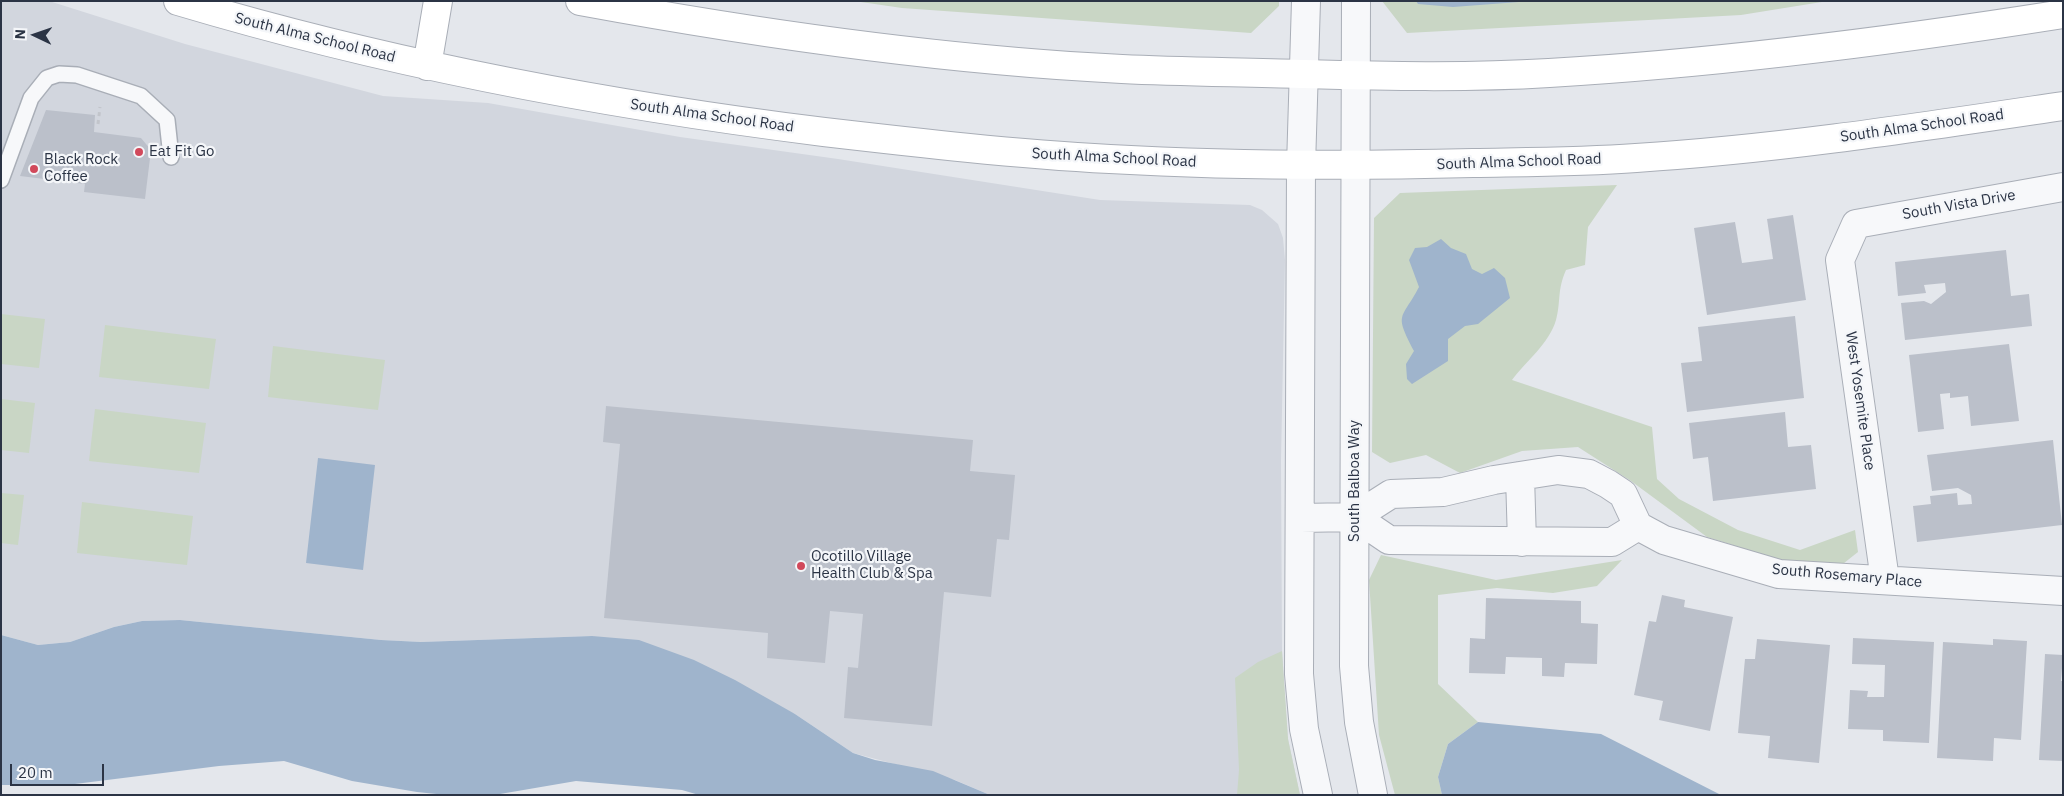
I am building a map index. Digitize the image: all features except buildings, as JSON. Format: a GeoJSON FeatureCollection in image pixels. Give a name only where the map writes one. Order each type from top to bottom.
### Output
{"type":"FeatureCollection","features":[{"type":"Feature","properties":{"kind":"main road","name":"South Alma School Road"},"geometry":{"type":"LineString","coordinates":[[178,1],[254,24],[427,66],[659,109],[909,142],[1104,159],[1301,166],[1633,159],[1892,131],[2063,106]]}},
{"type":"Feature","properties":{"kind":"main road"},"geometry":{"type":"LineString","coordinates":[[427,66],[438,1]]}},
{"type":"Feature","properties":{"kind":"main road"},"geometry":{"type":"LineString","coordinates":[[580,1],[722,26],[881,48],[1121,69],[1355,76],[1548,73],[1695,62],[1914,37],[2063,14]]}},
{"type":"Feature","properties":{"kind":"street"},"geometry":{"type":"LineString","coordinates":[[1306,1],[1301,166],[1299,674],[1304,729],[1318,795]]}},
{"type":"Feature","properties":{"kind":"street","name":"South Balboa Way"},"geometry":{"type":"LineString","coordinates":[[1356,1],[1356,517],[1354,666],[1359,722],[1373,795]]}},
{"type":"Feature","properties":{"kind":"street","name":"South Vista Drive"},"geometry":{"type":"LineString","coordinates":[[1856,224],[2063,187]]}},
{"type":"Feature","properties":{"kind":"street","name":"West Yosemite Place"},"geometry":{"type":"LineString","coordinates":[[1856,224],[1840,260],[1886,580]]}},
{"type":"Feature","properties":{"kind":"street"},"geometry":{"type":"LineString","coordinates":[[1300,518],[1356,517],[1391,494],[1443,492],[1558,470],[1589,474],[1623,494],[1638,526],[1612,542],[1389,540],[1356,517]]}},
{"type":"Feature","properties":{"kind":"street"},"geometry":{"type":"LineString","coordinates":[[1520,476],[1522,542]]}},
{"type":"Feature","properties":{"kind":"street","name":"South Rosemary Place"},"geometry":{"type":"LineString","coordinates":[[1638,526],[1664,540],[1779,574],[2063,591]]}},
{"type":"Feature","properties":{"kind":"lane"},"geometry":{"type":"LineString","coordinates":[[1,180],[31,98],[47,78],[59,74],[77,75],[141,96],[167,120],[172,157]]}},
{"type":"Feature","properties":{"kind":"path"},"geometry":{"type":"LineString","coordinates":[[98,124],[100,104]]}},
{"type":"Feature","properties":{"kind":"shaded area"},"geometry":{"type":"Polygon","coordinates":[[[1,1],[49,1],[185,44],[383,96],[488,103],[680,137],[838,159],[1100,200],[1250,205],[1262,210],[1278,224],[1283,238],[1285,260],[1281,460],[1282,651],[1288,739],[1300,795],[990,795],[955,780],[853,753],[795,714],[592,636],[421,642],[381,640],[180,620],[142,621],[114,627],[70,642],[38,645],[1,635],[1,1]]]}},
{"type":"Feature","properties":{"kind":"green space"},"geometry":{"type":"Polygon","coordinates":[[[854,1],[1279,1],[1279,6],[1251,33],[902,8],[854,1]]]}},
{"type":"Feature","properties":{"kind":"green space"},"geometry":{"type":"Polygon","coordinates":[[[1382,1],[1828,1],[1741,15],[1407,33],[1382,1]]]}},
{"type":"Feature","properties":{"kind":"green space"},"geometry":{"type":"Polygon","coordinates":[[[1617,185],[1588,227],[1585,265],[1566,270],[1561,284],[1553,329],[1543,345],[1512,380],[1652,427],[1657,479],[1679,499],[1738,530],[1800,550],[1855,530],[1858,552],[1839,567],[1787,562],[1707,537],[1631,481],[1578,447],[1522,451],[1460,473],[1426,455],[1390,463],[1372,452],[1374,218],[1400,193],[1617,185]]]}},
{"type":"Feature","properties":{"kind":"green space"},"geometry":{"type":"Polygon","coordinates":[[[1,314],[45,319],[39,368],[1,364],[1,314]]]}},
{"type":"Feature","properties":{"kind":"green space"},"geometry":{"type":"Polygon","coordinates":[[[105,325],[216,339],[209,389],[99,377],[105,325]]]}},
{"type":"Feature","properties":{"kind":"green space"},"geometry":{"type":"Polygon","coordinates":[[[273,346],[385,360],[378,410],[268,397],[273,346]]]}},
{"type":"Feature","properties":{"kind":"green space"},"geometry":{"type":"Polygon","coordinates":[[[1,399],[35,403],[29,453],[1,450],[1,399]]]}},
{"type":"Feature","properties":{"kind":"green space"},"geometry":{"type":"Polygon","coordinates":[[[95,409],[206,423],[199,473],[89,461],[95,409]]]}},
{"type":"Feature","properties":{"kind":"green space"},"geometry":{"type":"Polygon","coordinates":[[[1,493],[24,495],[18,545],[1,543],[1,493]]]}},
{"type":"Feature","properties":{"kind":"green space"},"geometry":{"type":"Polygon","coordinates":[[[82,502],[193,516],[187,565],[77,553],[82,502]]]}},
{"type":"Feature","properties":{"kind":"green space"},"geometry":{"type":"Polygon","coordinates":[[[1381,555],[1496,580],[1622,560],[1597,586],[1553,593],[1497,588],[1438,595],[1438,684],[1478,722],[1448,744],[1438,777],[1442,795],[1395,795],[1379,735],[1369,580],[1381,555]]]}},
{"type":"Feature","properties":{"kind":"green space"},"geometry":{"type":"Polygon","coordinates":[[[1282,651],[1288,739],[1300,795],[1237,795],[1239,770],[1235,678],[1258,662],[1282,651]]]}},
{"type":"Feature","properties":{"kind":"water"},"geometry":{"type":"Polygon","coordinates":[[[1416,1],[1532,1],[1453,7],[1418,4],[1416,1]]]}},
{"type":"Feature","properties":{"kind":"water"},"geometry":{"type":"Polygon","coordinates":[[[1441,239],[1451,248],[1466,254],[1472,269],[1482,274],[1494,268],[1505,278],[1510,298],[1478,324],[1465,326],[1448,339],[1448,361],[1412,384],[1407,379],[1406,364],[1414,351],[1404,329],[1402,317],[1419,287],[1409,260],[1415,248],[1427,247],[1441,239]]]}},
{"type":"Feature","properties":{"kind":"water"},"geometry":{"type":"Polygon","coordinates":[[[318,458],[375,465],[363,570],[306,563],[318,458]]]}},
{"type":"Feature","properties":{"kind":"water"},"geometry":{"type":"Polygon","coordinates":[[[180,620],[381,640],[421,642],[592,636],[639,640],[694,660],[735,680],[795,714],[853,753],[875,760],[933,771],[990,795],[699,795],[682,790],[576,781],[500,794],[446,795],[352,781],[284,761],[219,766],[67,785],[1,785],[1,635],[38,645],[70,642],[114,627],[142,621],[180,620]]]}},
{"type":"Feature","properties":{"kind":"water"},"geometry":{"type":"Polygon","coordinates":[[[1478,722],[1601,734],[1721,795],[1442,795],[1438,777],[1448,744],[1478,722]]]}},
{"type":"Feature","properties":{"kind":"place","name":"Eat Fit Go"},"geometry":{"type":"Point","coordinates":[139,152]}},
{"type":"Feature","properties":{"kind":"place","name":"Black Rock Coffee"},"geometry":{"type":"Point","coordinates":[34,169]}},
{"type":"Feature","properties":{"kind":"place","name":"Ocotillo Village Health Club & Spa"},"geometry":{"type":"Point","coordinates":[801,566]}}]}
